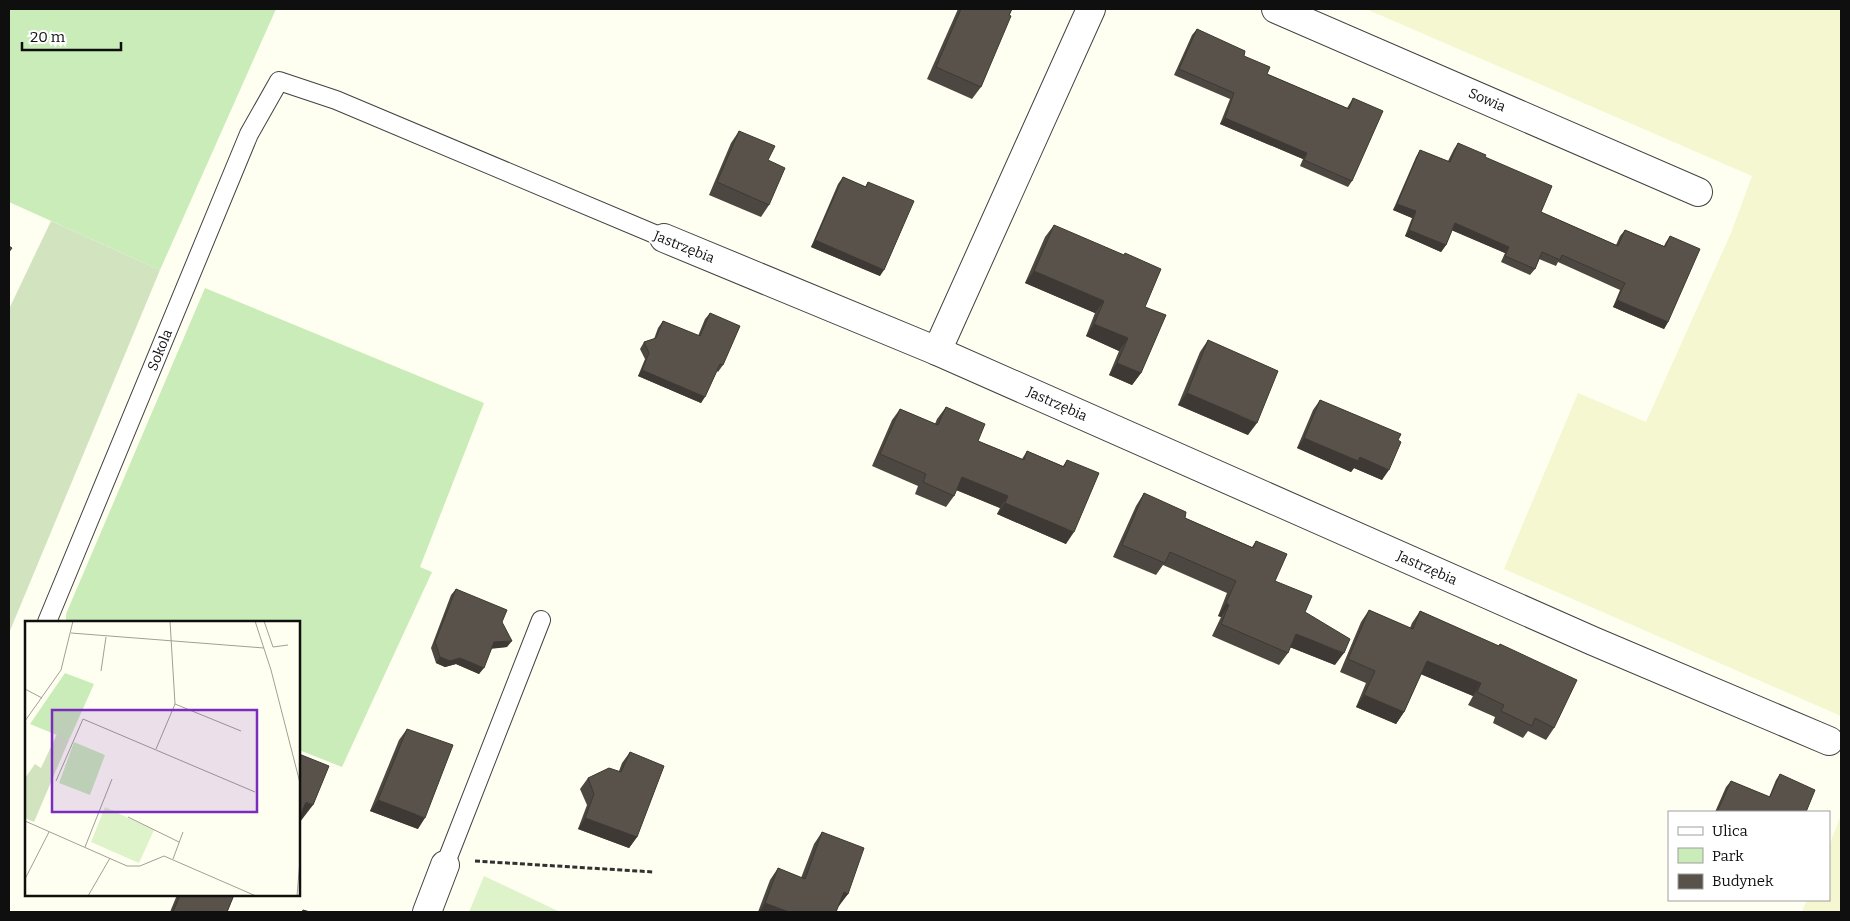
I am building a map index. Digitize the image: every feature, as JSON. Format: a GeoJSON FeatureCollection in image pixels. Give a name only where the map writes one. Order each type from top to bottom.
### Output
{"type":"FeatureCollection","features":[{"type":"Feature","properties":{"kind":"street"},"geometry":{"type":"LineString","coordinates":[[937,351],[1091,9]]}},
{"type":"Feature","properties":{"kind":"street","name":"Sowia"},"geometry":{"type":"LineString","coordinates":[[1276,9],[1698,192]]}},
{"type":"Feature","properties":{"kind":"street","name":"Jastrzębia"},"geometry":{"type":"LineString","coordinates":[[664,238],[937,351],[1593,641],[1830,741]]}},
{"type":"Feature","properties":{"kind":"street"},"geometry":{"type":"LineString","coordinates":[[427,912],[445,865]]}},
{"type":"Feature","properties":{"kind":"lane","name":"Jastrzębia"},"geometry":{"type":"LineString","coordinates":[[279,81],[336,100],[664,238]]}},
{"type":"Feature","properties":{"kind":"lane","name":"Sokola"},"geometry":{"type":"LineString","coordinates":[[47,621],[249,134],[279,81]]}},
{"type":"Feature","properties":{"kind":"lane"},"geometry":{"type":"LineString","coordinates":[[445,865],[541,620]]}},
{"type":"Feature","properties":{"kind":"path"},"geometry":{"type":"LineString","coordinates":[[473,861],[654,872]]}},
{"type":"Feature","properties":{"kind":"green space"},"geometry":{"type":"Polygon","coordinates":[[[9,9],[276,9],[160,270],[9,202],[9,9]]]}},
{"type":"Feature","properties":{"kind":"green space"},"geometry":{"type":"Polygon","coordinates":[[[1366,9],[1841,9],[1841,716],[1504,569],[1578,393],[1646,422],[1731,233],[1752,176],[1366,9]]]}},
{"type":"Feature","properties":{"kind":"green space"},"geometry":{"type":"Polygon","coordinates":[[[51,221],[160,270],[9,633],[9,309],[51,221]]]}},
{"type":"Feature","properties":{"kind":"green space"},"geometry":{"type":"Polygon","coordinates":[[[205,288],[484,403],[420,567],[432,572],[342,767],[300,750],[300,621],[66,621],[66,614],[205,288]]]}},
{"type":"Feature","properties":{"kind":"green space"},"geometry":{"type":"Polygon","coordinates":[[[1841,815],[1841,912],[1802,912],[1807,901],[1830,901],[1830,843],[1841,815]]]}},
{"type":"Feature","properties":{"kind":"green space"},"geometry":{"type":"Polygon","coordinates":[[[484,876],[560,912],[469,912],[484,876]]]}},
{"type":"Feature","properties":{"kind":"building"},"geometry":{"type":"Polygon","coordinates":[[[961,9],[1012,9],[1009,15],[1011,16],[981,87],[936,67],[961,9]]]}},
{"type":"Feature","properties":{"kind":"building"},"geometry":{"type":"Polygon","coordinates":[[[1197,29],[1245,51],[1244,56],[1270,67],[1267,74],[1349,109],[1353,98],[1383,111],[1352,181],[1304,160],[1307,153],[1225,118],[1234,93],[1179,69],[1197,29]]]}},
{"type":"Feature","properties":{"kind":"building"},"geometry":{"type":"Polygon","coordinates":[[[739,131],[775,146],[768,160],[785,168],[769,205],[717,182],[739,131]]]}},
{"type":"Feature","properties":{"kind":"building"},"geometry":{"type":"Polygon","coordinates":[[[1458,143],[1552,186],[1541,212],[1618,246],[1625,230],[1665,247],[1670,236],[1700,249],[1668,322],[1617,300],[1625,283],[1562,255],[1560,260],[1542,252],[1535,269],[1505,256],[1509,247],[1455,223],[1446,245],[1409,230],[1416,211],[1397,204],[1420,150],[1450,162],[1458,143]]]}},
{"type":"Feature","properties":{"kind":"building"},"geometry":{"type":"Polygon","coordinates":[[[843,177],[866,187],[868,182],[914,201],[884,270],[815,240],[843,177]]]}},
{"type":"Feature","properties":{"kind":"building"},"geometry":{"type":"Polygon","coordinates":[[[1054,225],[1161,269],[1145,307],[1166,315],[1141,373],[1117,363],[1128,338],[1094,324],[1104,301],[1034,271],[1054,225]]]}},
{"type":"Feature","properties":{"kind":"building"},"geometry":{"type":"Polygon","coordinates":[[[710,313],[740,326],[723,365],[720,364],[705,397],[642,370],[649,353],[644,342],[656,338],[663,321],[700,336],[710,313]]]}},
{"type":"Feature","properties":{"kind":"building"},"geometry":{"type":"Polygon","coordinates":[[[1208,340],[1278,371],[1257,423],[1187,393],[1208,340]]]}},
{"type":"Feature","properties":{"kind":"building"},"geometry":{"type":"Polygon","coordinates":[[[1320,400],[1401,434],[1398,440],[1401,442],[1389,470],[1360,457],[1358,461],[1304,438],[1320,400]]]}},
{"type":"Feature","properties":{"kind":"building"},"geometry":{"type":"Polygon","coordinates":[[[946,407],[985,424],[978,441],[1024,460],[1027,451],[1064,467],[1067,460],[1099,473],[1074,532],[1005,503],[1008,496],[962,477],[954,496],[923,482],[926,474],[880,454],[900,409],[938,425],[946,407]]]}},
{"type":"Feature","properties":{"kind":"building"},"geometry":{"type":"Polygon","coordinates":[[[1144,493],[1186,512],[1185,518],[1253,548],[1256,541],[1287,554],[1275,581],[1312,596],[1305,612],[1350,639],[1344,653],[1296,634],[1288,653],[1221,624],[1229,605],[1226,603],[1236,581],[1170,552],[1165,563],[1122,545],[1144,493]]]}},
{"type":"Feature","properties":{"kind":"building"},"geometry":{"type":"Polygon","coordinates":[[[456,589],[507,610],[502,622],[512,641],[494,642],[484,668],[460,658],[450,661],[440,657],[435,642],[456,589]]]}},
{"type":"Feature","properties":{"kind":"building"},"geometry":{"type":"Polygon","coordinates":[[[1369,610],[1413,629],[1420,611],[1499,646],[1500,644],[1577,680],[1554,728],[1535,718],[1532,726],[1501,711],[1504,705],[1477,692],[1481,683],[1427,661],[1404,712],[1364,695],[1375,671],[1348,659],[1369,610]]]}},
{"type":"Feature","properties":{"kind":"building"},"geometry":{"type":"Polygon","coordinates":[[[407,729],[453,745],[425,818],[378,800],[407,729]]]}},
{"type":"Feature","properties":{"kind":"building"},"geometry":{"type":"Polygon","coordinates":[[[630,752],[664,766],[637,837],[585,818],[594,794],[588,778],[609,768],[621,772],[630,752]]]}},
{"type":"Feature","properties":{"kind":"building"},"geometry":{"type":"Polygon","coordinates":[[[300,754],[329,766],[313,805],[306,802],[300,817],[300,754]]]}},
{"type":"Feature","properties":{"kind":"building"},"geometry":{"type":"Polygon","coordinates":[[[1780,774],[1815,790],[1806,811],[1717,811],[1731,781],[1770,797],[1780,774]]]}},
{"type":"Feature","properties":{"kind":"building"},"geometry":{"type":"Polygon","coordinates":[[[822,832],[864,848],[848,894],[844,892],[836,912],[789,912],[765,903],[778,868],[805,879],[822,832]]]}},
{"type":"Feature","properties":{"kind":"building"},"geometry":{"type":"Polygon","coordinates":[[[180,896],[234,896],[227,912],[173,912],[180,896]]]}}]}
